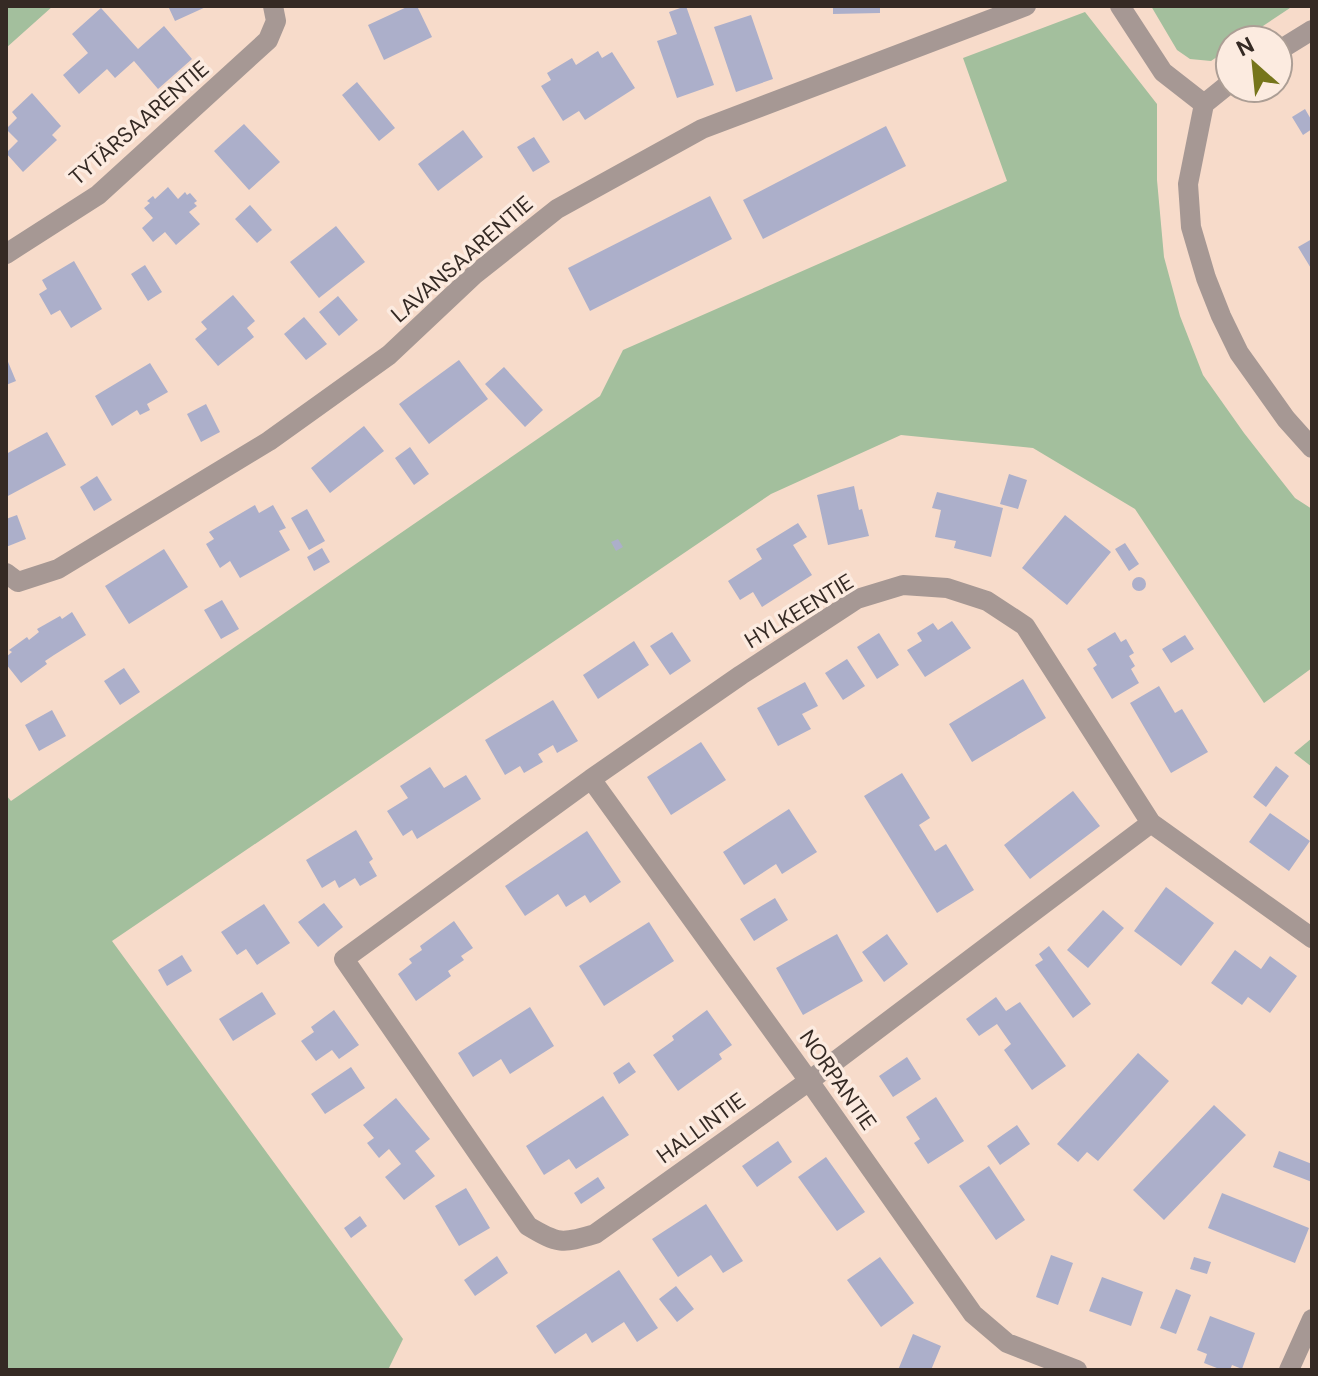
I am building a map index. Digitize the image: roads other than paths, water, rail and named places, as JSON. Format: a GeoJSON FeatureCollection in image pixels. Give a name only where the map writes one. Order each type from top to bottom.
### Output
{"type":"FeatureCollection","features":[{"type":"Feature","properties":{"kind":"street","name":"TYTÄRSAARENTIE"},"geometry":{"type":"LineString","coordinates":[[6,254],[98,195],[268,40],[276,21],[273,6]]}},
{"type":"Feature","properties":{"kind":"street","name":"LAVANSAARENTIE"},"geometry":{"type":"LineString","coordinates":[[6,573],[18,582],[58,569],[269,441],[389,355],[474,275],[557,209],[702,129],[1026,6]]}},
{"type":"Feature","properties":{"kind":"street"},"geometry":{"type":"LineString","coordinates":[[1120,6],[1163,72],[1204,104]]}},
{"type":"Feature","properties":{"kind":"street"},"geometry":{"type":"LineString","coordinates":[[1294,41],[1312,30]]}},
{"type":"Feature","properties":{"kind":"street"},"geometry":{"type":"LineString","coordinates":[[1214,96],[1204,104],[1188,184],[1191,227],[1206,278],[1239,353],[1286,419],[1312,448]]}},
{"type":"Feature","properties":{"kind":"street","name":"HYLKEENTIE"},"geometry":{"type":"LineString","coordinates":[[344,959],[591,779],[741,675],[857,599],[903,585],[947,588],[987,601],[1025,626],[1151,823],[1312,938]]}},
{"type":"Feature","properties":{"kind":"street","name":"NORPANTIE"},"geometry":{"type":"LineString","coordinates":[[591,779],[973,1314],[1007,1343],[1077,1370]]}},
{"type":"Feature","properties":{"kind":"street","name":"HALLINTIE"},"geometry":{"type":"LineString","coordinates":[[344,959],[528,1226],[548,1239],[570,1242],[595,1234],[809,1081],[1151,823]]}},
{"type":"Feature","properties":{"kind":"street"},"geometry":{"type":"LineString","coordinates":[[1289,1370],[1312,1319]]}}]}
